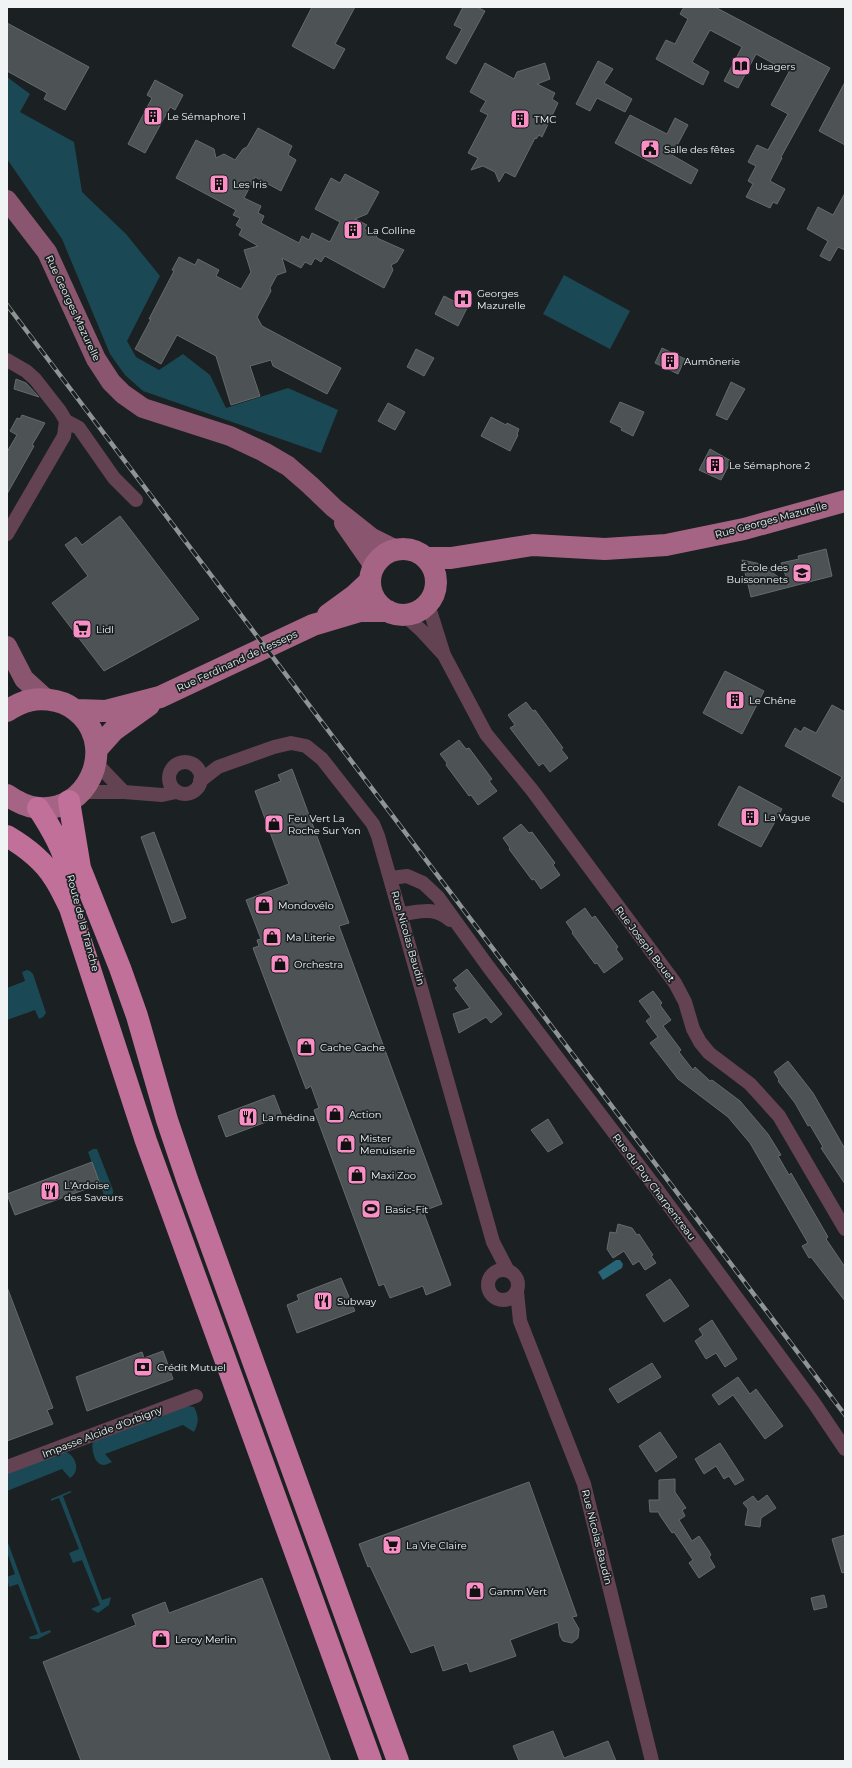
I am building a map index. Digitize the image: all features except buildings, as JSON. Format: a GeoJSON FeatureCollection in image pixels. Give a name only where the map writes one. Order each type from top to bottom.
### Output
{"type":"FeatureCollection","features":[{"type":"Feature","properties":{"kind":"highway","name":"Route de la Tranche"},"geometry":{"type":"LineString","coordinates":[[76,796],[80,868],[120,968],[137,1016],[167,1120],[398,1761]]}},
{"type":"Feature","properties":{"kind":"highway","name":"Route de la Tranche"},"geometry":{"type":"LineString","coordinates":[[38,808],[55,834],[66,859],[115,1044]]}},
{"type":"Feature","properties":{"kind":"highway"},"geometry":{"type":"LineString","coordinates":[[7,836],[22,845],[36,857],[53,876],[67,902],[146,1141],[371,1761]]}},
{"type":"Feature","properties":{"kind":"main road","name":"Rue Georges Mazurelle"},"geometry":{"type":"LineString","coordinates":[[7,200],[47,252],[96,359],[111,382],[123,394],[143,408],[230,436],[264,452],[288,466],[334,508],[372,538],[396,550]]}},
{"type":"Feature","properties":{"kind":"main road","name":"Rue Georges Mazurelle"},"geometry":{"type":"LineString","coordinates":[[426,558],[451,558],[533,545],[605,549],[666,545],[744,529],[845,501]]}},
{"type":"Feature","properties":{"kind":"main road","name":"Rue Georges Mazurelle"},"geometry":{"type":"LineString","coordinates":[[334,508],[372,574]]}},
{"type":"Feature","properties":{"kind":"main road"},"geometry":{"type":"LineString","coordinates":[[407,549],[417,552],[426,558],[432,566],[436,576],[432,596],[413,614],[396,613],[380,606],[371,590],[372,574],[380,559],[388,553],[396,550],[407,549]]}},
{"type":"Feature","properties":{"kind":"main road","name":"Rue Georges Mazurelle"},"geometry":{"type":"LineString","coordinates":[[432,596],[454,572],[483,554]]}},
{"type":"Feature","properties":{"kind":"main road","name":"Rue Ferdinand de Lesseps"},"geometry":{"type":"LineString","coordinates":[[313,625],[354,596],[372,574]]}},
{"type":"Feature","properties":{"kind":"main road","name":"Rue Ferdinand de Lesseps"},"geometry":{"type":"LineString","coordinates":[[97,756],[119,726],[160,697],[313,625],[360,611],[396,613]]}},
{"type":"Feature","properties":{"kind":"main road"},"geometry":{"type":"LineString","coordinates":[[7,646],[24,679],[45,698]]}},
{"type":"Feature","properties":{"kind":"main road","name":"Rue Ferdinand de Lesseps"},"geometry":{"type":"LineString","coordinates":[[77,710],[106,711],[160,697]]}},
{"type":"Feature","properties":{"kind":"main road"},"geometry":{"type":"LineString","coordinates":[[7,711],[17,704],[31,700],[45,698],[62,702],[77,710],[87,721],[94,734],[97,756],[91,779],[76,796],[54,807],[38,808],[20,804],[7,796]]}},
{"type":"Feature","properties":{"kind":"street"},"geometry":{"type":"LineString","coordinates":[[7,360],[26,371],[35,379],[66,421],[79,428],[114,478],[136,500]]}},
{"type":"Feature","properties":{"kind":"street"},"geometry":{"type":"LineString","coordinates":[[7,534],[64,436],[66,421]]}},
{"type":"Feature","properties":{"kind":"street","name":"Rue Joseph Bouet"},"geometry":{"type":"LineString","coordinates":[[432,596],[444,655]]}},
{"type":"Feature","properties":{"kind":"street","name":"Rue Joseph Bouet"},"geometry":{"type":"LineString","coordinates":[[396,613],[420,630],[444,655],[486,734],[532,790],[675,982],[685,1002],[693,1029],[700,1042],[709,1053],[750,1084],[779,1116],[845,1229]]}},
{"type":"Feature","properties":{"kind":"street","name":"Rue Nicolas Baudin"},"geometry":{"type":"LineString","coordinates":[[200,781],[218,767],[274,747],[291,743],[306,746],[322,759],[373,824],[391,878],[493,1242],[507,1269]]}},
{"type":"Feature","properties":{"kind":"street"},"geometry":{"type":"LineString","coordinates":[[97,756],[124,792]]}},
{"type":"Feature","properties":{"kind":"street"},"geometry":{"type":"LineString","coordinates":[[76,796],[124,792],[146,794],[162,795],[176,792],[182,794],[191,793],[198,787],[200,781],[199,771],[196,767],[187,763],[177,765],[173,768],[169,777],[146,794]]}},
{"type":"Feature","properties":{"kind":"street","name":"Rue Nicolas Baudin"},"geometry":{"type":"LineString","coordinates":[[196,767],[218,767]]}},
{"type":"Feature","properties":{"kind":"street"},"geometry":{"type":"LineString","coordinates":[[169,777],[170,785],[176,792]]}},
{"type":"Feature","properties":{"kind":"street","name":"Rue du Puy Charpentreau"},"geometry":{"type":"LineString","coordinates":[[391,878],[408,876],[423,883],[438,897],[459,928],[656,1188],[814,1402],[845,1449]]}},
{"type":"Feature","properties":{"kind":"street","name":"Rue du Puy Charpentreau"},"geometry":{"type":"LineString","coordinates":[[401,914],[436,911],[444,914],[459,928]]}},
{"type":"Feature","properties":{"kind":"street","name":"Rue Nicolas Baudin"},"geometry":{"type":"LineString","coordinates":[[492,1273],[493,1242]]}},
{"type":"Feature","properties":{"kind":"street"},"geometry":{"type":"LineString","coordinates":[[500,1269],[507,1269],[516,1276],[518,1284],[517,1292],[509,1299],[500,1300],[493,1297],[488,1290],[488,1279],[492,1273],[500,1269]]}},
{"type":"Feature","properties":{"kind":"street","name":"Rue Nicolas Baudin"},"geometry":{"type":"LineString","coordinates":[[517,1292],[520,1321],[584,1484],[652,1761]]}},
{"type":"Feature","properties":{"kind":"street","name":"Rue Nicolas Baudin"},"geometry":{"type":"LineString","coordinates":[[500,1300],[520,1321]]}},
{"type":"Feature","properties":{"kind":"street","name":"Impasse Alcide d'Orbigny"},"geometry":{"type":"LineString","coordinates":[[7,1467],[196,1396]]}},
{"type":"Feature","properties":{"kind":"shaded area"},"geometry":{"type":"Polygon","coordinates":[[[7,77],[30,94],[20,112],[74,142],[82,192],[126,234],[160,276],[127,341],[136,357],[159,370],[183,354],[210,375],[226,408],[288,388],[338,410],[321,453],[143,391],[125,375],[110,354],[62,239],[7,159],[7,77]]]}},
{"type":"Feature","properties":{"kind":"shaded area"},"geometry":{"type":"Polygon","coordinates":[[[564,275],[630,311],[610,349],[543,314],[564,275]]]}},
{"type":"Feature","properties":{"kind":"shaded area"},"geometry":{"type":"Polygon","coordinates":[[[27,970],[33,974],[46,1013],[39,1019],[35,1010],[7,1020],[7,988],[25,981],[22,972],[27,970]]]}},
{"type":"Feature","properties":{"kind":"shaded area"},"geometry":{"type":"Polygon","coordinates":[[[93,1149],[97,1149],[113,1190],[113,1194],[105,1198],[88,1152],[93,1149]]]}},
{"type":"Feature","properties":{"kind":"shaded area"},"geometry":{"type":"Polygon","coordinates":[[[616,1260],[620,1260],[623,1264],[622,1268],[603,1280],[598,1272],[616,1260]]]}},
{"type":"Feature","properties":{"kind":"shaded area"},"geometry":{"type":"Polygon","coordinates":[[[187,1406],[194,1407],[197,1414],[198,1422],[194,1432],[183,1425],[105,1454],[112,1462],[103,1465],[95,1459],[92,1448],[93,1442],[187,1406]]]}},
{"type":"Feature","properties":{"kind":"shaded area"},"geometry":{"type":"Polygon","coordinates":[[[66,1452],[75,1460],[76,1464],[75,1472],[70,1478],[62,1469],[7,1491],[7,1472],[66,1452]]]}},
{"type":"Feature","properties":{"kind":"shaded area"},"geometry":{"type":"Polygon","coordinates":[[[70,1491],[72,1492],[63,1496],[102,1600],[111,1597],[109,1605],[98,1613],[91,1609],[100,1605],[82,1560],[73,1563],[69,1553],[79,1549],[59,1498],[51,1501],[51,1499],[70,1491]]]}},
{"type":"Feature","properties":{"kind":"shaded area"},"geometry":{"type":"Polygon","coordinates":[[[7,1540],[41,1633],[50,1630],[51,1632],[38,1639],[30,1639],[29,1637],[38,1634],[18,1584],[9,1587],[7,1577],[15,1574],[7,1552],[7,1540]]]}},
{"type":"Feature","properties":{"kind":"railway"},"geometry":{"type":"LineString","coordinates":[[7,305],[845,1415]]}},
{"type":"Feature","properties":{"kind":"place","name":"Usagers"},"geometry":{"type":"Point","coordinates":[741,66]}},
{"type":"Feature","properties":{"kind":"place","name":"Le Sémaphore 1"},"geometry":{"type":"Point","coordinates":[153,116]}},
{"type":"Feature","properties":{"kind":"place","name":"TMC"},"geometry":{"type":"Point","coordinates":[520,119]}},
{"type":"Feature","properties":{"kind":"place","name":"Salle des fêtes"},"geometry":{"type":"Point","coordinates":[650,149]}},
{"type":"Feature","properties":{"kind":"place","name":"Les Iris"},"geometry":{"type":"Point","coordinates":[219,184]}},
{"type":"Feature","properties":{"kind":"place","name":"La Colline"},"geometry":{"type":"Point","coordinates":[353,230]}},
{"type":"Feature","properties":{"kind":"place","name":"Georges Mazurelle"},"geometry":{"type":"Point","coordinates":[463,299]}},
{"type":"Feature","properties":{"kind":"place","name":"Aumônerie"},"geometry":{"type":"Point","coordinates":[670,361]}},
{"type":"Feature","properties":{"kind":"place","name":"Le Sémaphore 2"},"geometry":{"type":"Point","coordinates":[715,465]}},
{"type":"Feature","properties":{"kind":"place","name":"École des Buissonnets"},"geometry":{"type":"Point","coordinates":[802,573]}},
{"type":"Feature","properties":{"kind":"place","name":"Lidl"},"geometry":{"type":"Point","coordinates":[82,629]}},
{"type":"Feature","properties":{"kind":"place","name":"Le Chêne"},"geometry":{"type":"Point","coordinates":[735,700]}},
{"type":"Feature","properties":{"kind":"place","name":"La Vague"},"geometry":{"type":"Point","coordinates":[750,817]}},
{"type":"Feature","properties":{"kind":"place","name":"Feu Vert La Roche Sur Yon"},"geometry":{"type":"Point","coordinates":[274,824]}},
{"type":"Feature","properties":{"kind":"place","name":"Mondovélo"},"geometry":{"type":"Point","coordinates":[264,905]}},
{"type":"Feature","properties":{"kind":"place","name":"Ma Literie"},"geometry":{"type":"Point","coordinates":[272,937]}},
{"type":"Feature","properties":{"kind":"place","name":"Orchestra"},"geometry":{"type":"Point","coordinates":[280,964]}},
{"type":"Feature","properties":{"kind":"place","name":"Cache Cache"},"geometry":{"type":"Point","coordinates":[306,1047]}},
{"type":"Feature","properties":{"kind":"place","name":"Action"},"geometry":{"type":"Point","coordinates":[335,1114]}},
{"type":"Feature","properties":{"kind":"place","name":"La médina"},"geometry":{"type":"Point","coordinates":[248,1117]}},
{"type":"Feature","properties":{"kind":"place","name":"Mister Menuiserie"},"geometry":{"type":"Point","coordinates":[346,1144]}},
{"type":"Feature","properties":{"kind":"place","name":"Maxi Zoo"},"geometry":{"type":"Point","coordinates":[357,1175]}},
{"type":"Feature","properties":{"kind":"place","name":"L'Ardoise des Saveurs"},"geometry":{"type":"Point","coordinates":[50,1191]}},
{"type":"Feature","properties":{"kind":"place","name":"Basic-Fit"},"geometry":{"type":"Point","coordinates":[371,1209]}},
{"type":"Feature","properties":{"kind":"place","name":"Subway"},"geometry":{"type":"Point","coordinates":[323,1301]}},
{"type":"Feature","properties":{"kind":"place","name":"Crédit Mutuel"},"geometry":{"type":"Point","coordinates":[143,1367]}},
{"type":"Feature","properties":{"kind":"place","name":"La Vie Claire"},"geometry":{"type":"Point","coordinates":[392,1545]}},
{"type":"Feature","properties":{"kind":"place","name":"Gamm Vert"},"geometry":{"type":"Point","coordinates":[475,1591]}},
{"type":"Feature","properties":{"kind":"place","name":"Leroy Merlin"},"geometry":{"type":"Point","coordinates":[161,1639]}}]}
